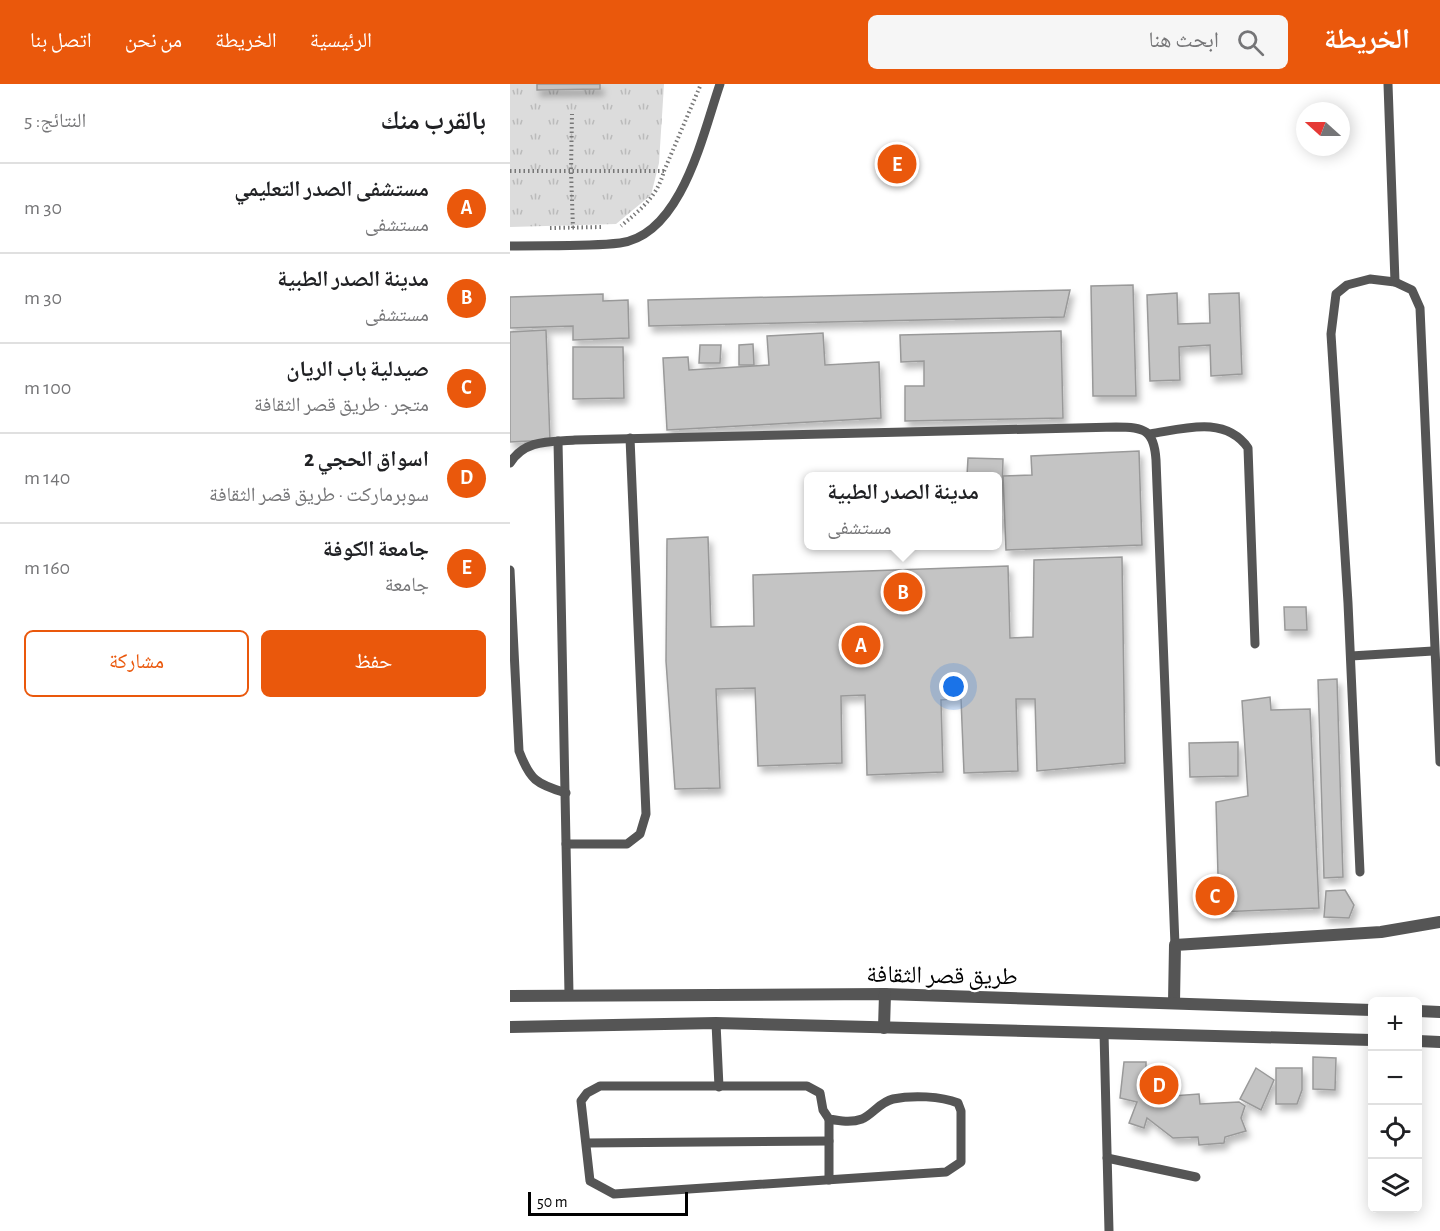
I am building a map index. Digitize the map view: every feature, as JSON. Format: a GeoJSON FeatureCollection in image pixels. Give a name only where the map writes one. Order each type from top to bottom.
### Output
{"type":"FeatureCollection","features":[{"type":"Feature","properties":{"kind":"street"},"geometry":{"type":"LineString","coordinates":[[1174,1002],[1175,945],[1381,932],[1440,922]]}},
{"type":"Feature","properties":{"kind":"street"},"geometry":{"type":"LineString","coordinates":[[884,1028],[885,994]]}},
{"type":"Feature","properties":{"kind":"street","name":"طريق قصر الثقافة"},"geometry":{"type":"LineString","coordinates":[[510,996],[885,994],[1368,1010]]}},
{"type":"Feature","properties":{"kind":"street"},"geometry":{"type":"LineString","coordinates":[[1422,1011],[1440,1012]]}},
{"type":"Feature","properties":{"kind":"street"},"geometry":{"type":"LineString","coordinates":[[510,1027],[716,1023],[1368,1040]]}},
{"type":"Feature","properties":{"kind":"street"},"geometry":{"type":"LineString","coordinates":[[1422,1041],[1440,1042]]}},
{"type":"Feature","properties":{"kind":"lane"},"geometry":{"type":"LineString","coordinates":[[510,246],[622,243],[646,232],[668,215],[684,187],[720,84]]}},
{"type":"Feature","properties":{"kind":"lane"},"geometry":{"type":"LineString","coordinates":[[1388,84],[1395,282]]}},
{"type":"Feature","properties":{"kind":"lane"},"geometry":{"type":"LineString","coordinates":[[1359,872],[1350,656],[1331,334],[1336,294],[1347,285],[1370,279],[1395,282],[1412,290],[1420,308],[1433,651],[1440,762]]}},
{"type":"Feature","properties":{"kind":"lane"},"geometry":{"type":"LineString","coordinates":[[510,463],[521,449],[537,442],[1116,427],[1136,427],[1150,434],[1210,425],[1242,439],[1248,447],[1255,644]]}},
{"type":"Feature","properties":{"kind":"lane"},"geometry":{"type":"LineString","coordinates":[[1150,434],[1155,444],[1156,460],[1175,945]]}},
{"type":"Feature","properties":{"kind":"lane"},"geometry":{"type":"LineString","coordinates":[[566,844],[627,844],[640,834],[646,814],[630,438]]}},
{"type":"Feature","properties":{"kind":"lane"},"geometry":{"type":"LineString","coordinates":[[558,441],[569,994]]}},
{"type":"Feature","properties":{"kind":"lane"},"geometry":{"type":"LineString","coordinates":[[510,570],[519,751],[528,773],[534,779],[541,785],[566,793]]}},
{"type":"Feature","properties":{"kind":"lane"},"geometry":{"type":"LineString","coordinates":[[1350,656],[1433,651]]}},
{"type":"Feature","properties":{"kind":"lane"},"geometry":{"type":"LineString","coordinates":[[716,1023],[719,1087]]}},
{"type":"Feature","properties":{"kind":"lane"},"geometry":{"type":"LineString","coordinates":[[1104,1033],[1109,1231]]}},
{"type":"Feature","properties":{"kind":"lane"},"geometry":{"type":"LineString","coordinates":[[829,1119],[853,1121],[863,1119],[878,1106],[893,1099],[945,1098],[958,1103],[961,1111],[961,1162],[946,1172],[829,1180],[614,1194],[590,1181],[581,1101],[587,1093],[600,1086],[812,1087],[820,1093],[823,1110],[829,1119],[829,1180]]}},
{"type":"Feature","properties":{"kind":"lane"},"geometry":{"type":"LineString","coordinates":[[587,1143],[829,1141]]}},
{"type":"Feature","properties":{"kind":"lane"},"geometry":{"type":"LineString","coordinates":[[1107,1158],[1196,1177]]}},
{"type":"Feature","properties":{"kind":"path"},"geometry":{"type":"LineString","coordinates":[[620,227],[652,200],[660,186],[664,171],[701,84]]}},
{"type":"Feature","properties":{"kind":"path"},"geometry":{"type":"LineString","coordinates":[[572,114],[573,228],[608,227]]}},
{"type":"Feature","properties":{"kind":"path"},"geometry":{"type":"LineString","coordinates":[[510,171],[664,171]]}},
{"type":"Feature","properties":{"kind":"green space"},"geometry":{"type":"Polygon","coordinates":[[[510,84],[664,84],[659,163],[651,195],[616,224],[510,227],[510,84]]]}},
{"type":"Feature","properties":{"kind":"building"},"geometry":{"type":"Polygon","coordinates":[[[537,84],[600,84],[600,89],[537,90],[537,84]]]}},
{"type":"Feature","properties":{"kind":"building"},"geometry":{"type":"Polygon","coordinates":[[[1133,285],[1136,396],[1093,396],[1091,286],[1133,285]]]}},
{"type":"Feature","properties":{"kind":"building"},"geometry":{"type":"Polygon","coordinates":[[[1070,290],[1064,317],[649,326],[648,300],[1070,290]]]}},
{"type":"Feature","properties":{"kind":"building"},"geometry":{"type":"Polygon","coordinates":[[[1177,293],[1178,324],[1210,323],[1209,294],[1239,293],[1242,374],[1211,376],[1210,345],[1179,347],[1180,380],[1150,381],[1147,295],[1177,293]]]}},
{"type":"Feature","properties":{"kind":"building"},"geometry":{"type":"Polygon","coordinates":[[[603,294],[603,301],[628,300],[629,338],[573,340],[573,326],[510,328],[510,297],[603,294]]]}},
{"type":"Feature","properties":{"kind":"building"},"geometry":{"type":"Polygon","coordinates":[[[546,330],[550,440],[510,442],[510,332],[546,330]]]}},
{"type":"Feature","properties":{"kind":"building"},"geometry":{"type":"Polygon","coordinates":[[[1061,331],[1063,418],[905,421],[905,386],[924,386],[924,361],[901,362],[900,335],[1061,331]]]}},
{"type":"Feature","properties":{"kind":"building"},"geometry":{"type":"Polygon","coordinates":[[[823,333],[825,365],[879,362],[881,418],[667,430],[663,358],[688,357],[689,370],[769,365],[767,336],[823,333]]]}},
{"type":"Feature","properties":{"kind":"building"},"geometry":{"type":"Polygon","coordinates":[[[753,344],[754,365],[739,365],[739,345],[753,344]]]}},
{"type":"Feature","properties":{"kind":"building"},"geometry":{"type":"Polygon","coordinates":[[[700,345],[721,345],[720,363],[699,363],[700,345]]]}},
{"type":"Feature","properties":{"kind":"building"},"geometry":{"type":"Polygon","coordinates":[[[573,347],[623,347],[624,398],[573,399],[573,347]]]}},
{"type":"Feature","properties":{"kind":"building"},"geometry":{"type":"Polygon","coordinates":[[[1139,451],[1142,545],[1006,550],[1003,476],[1032,475],[1031,456],[1139,451]]]}},
{"type":"Feature","properties":{"kind":"building"},"geometry":{"type":"Polygon","coordinates":[[[968,458],[1003,459],[1002,492],[1002,472],[967,472],[968,458]]]}},
{"type":"Feature","properties":{"kind":"building"},"geometry":{"type":"Polygon","coordinates":[[[708,537],[711,627],[754,626],[753,575],[1008,566],[1010,638],[1033,637],[1034,560],[1122,557],[1125,763],[1037,771],[1035,699],[1016,699],[1018,771],[964,773],[961,699],[941,700],[943,772],[867,775],[865,695],[841,696],[842,763],[758,766],[755,688],[716,689],[720,788],[675,789],[666,661],[667,539],[708,537]]]}},
{"type":"Feature","properties":{"kind":"building"},"geometry":{"type":"Polygon","coordinates":[[[1284,607],[1306,607],[1307,630],[1285,630],[1284,607]]]}},
{"type":"Feature","properties":{"kind":"building"},"geometry":{"type":"Polygon","coordinates":[[[1337,679],[1343,877],[1324,878],[1318,680],[1337,679]]]}},
{"type":"Feature","properties":{"kind":"building"},"geometry":{"type":"Polygon","coordinates":[[[1270,697],[1271,710],[1310,709],[1319,908],[1219,912],[1216,802],[1248,796],[1242,701],[1270,697]]]}},
{"type":"Feature","properties":{"kind":"building"},"geometry":{"type":"Polygon","coordinates":[[[1238,742],[1238,776],[1190,777],[1189,743],[1238,742]]]}},
{"type":"Feature","properties":{"kind":"building"},"geometry":{"type":"Polygon","coordinates":[[[1345,890],[1354,905],[1349,918],[1324,917],[1326,891],[1345,890]]]}},
{"type":"Feature","properties":{"kind":"building"},"geometry":{"type":"Polygon","coordinates":[[[1313,1057],[1336,1058],[1335,1090],[1313,1089],[1313,1057]]]}},
{"type":"Feature","properties":{"kind":"building"},"geometry":{"type":"Polygon","coordinates":[[[1124,1062],[1146,1062],[1146,1077],[1168,1083],[1172,1096],[1199,1094],[1200,1104],[1239,1102],[1245,1106],[1241,1118],[1246,1131],[1225,1137],[1224,1143],[1199,1145],[1198,1137],[1173,1138],[1147,1118],[1144,1128],[1129,1123],[1137,1102],[1120,1098],[1124,1062]]]}},
{"type":"Feature","properties":{"kind":"building"},"geometry":{"type":"Polygon","coordinates":[[[1256,1068],[1274,1080],[1261,1110],[1240,1099],[1256,1068]]]}},
{"type":"Feature","properties":{"kind":"building"},"geometry":{"type":"Polygon","coordinates":[[[1276,1068],[1302,1068],[1302,1090],[1297,1104],[1276,1104],[1276,1068]]]}},
{"type":"Feature","properties":{"kind":"place","name":"جامعة الكوفة"},"geometry":{"type":"Point","coordinates":[897,164]}},
{"type":"Feature","properties":{"kind":"place","name":"مدينة الصدر الطبية"},"geometry":{"type":"Point","coordinates":[903,592]}},
{"type":"Feature","properties":{"kind":"place","name":"مستشفى الصدر التعليمي"},"geometry":{"type":"Point","coordinates":[861,645]}},
{"type":"Feature","properties":{"kind":"place","name":"صيدلية باب الريان"},"geometry":{"type":"Point","coordinates":[1215,896]}},
{"type":"Feature","properties":{"kind":"place","name":"اسواق الحجي 2"},"geometry":{"type":"Point","coordinates":[1159,1085]}}]}
